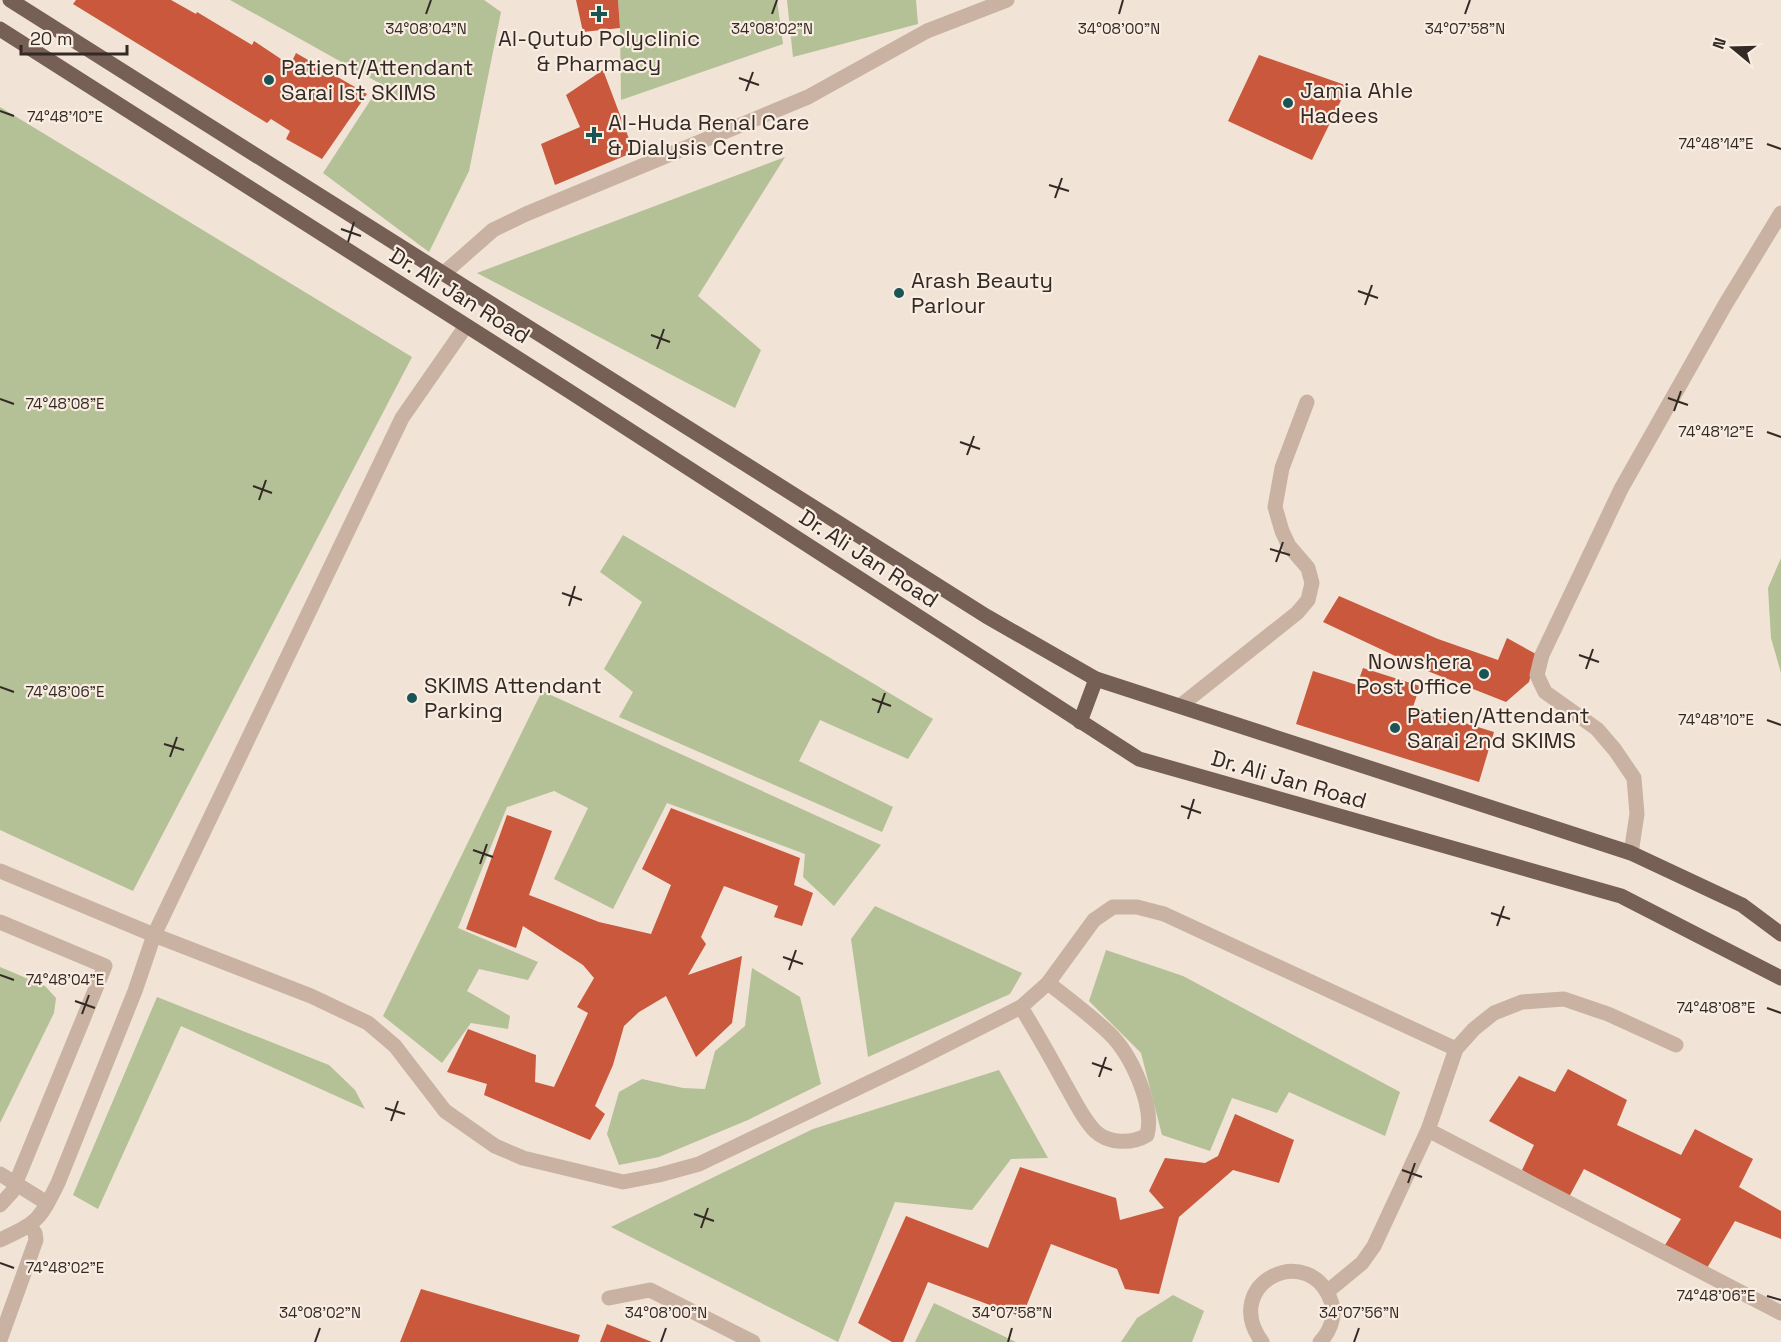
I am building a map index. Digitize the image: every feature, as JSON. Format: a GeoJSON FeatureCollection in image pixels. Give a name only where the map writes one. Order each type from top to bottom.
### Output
{"type":"FeatureCollection","features":[{"type":"Feature","properties":{"kind":"main road","name":"Dr. Ali Jan Road"},"geometry":{"type":"LineString","coordinates":[[10,0],[986,616],[1096,679],[1631,853],[1742,905],[1781,934]]}},
{"type":"Feature","properties":{"kind":"main road","name":"Dr. Ali Jan Road"},"geometry":{"type":"LineString","coordinates":[[0,29],[1139,759],[1621,896],[1781,978]]}},
{"type":"Feature","properties":{"kind":"main road"},"geometry":{"type":"LineString","coordinates":[[1080,722],[1096,679]]}},
{"type":"Feature","properties":{"kind":"street"},"geometry":{"type":"LineString","coordinates":[[443,274],[494,230],[526,214],[808,97],[927,31],[1007,0]]}},
{"type":"Feature","properties":{"kind":"street"},"geometry":{"type":"LineString","coordinates":[[1631,853],[1637,814],[1634,778],[1597,729],[1545,692],[1537,675],[1542,655],[1621,489],[1725,305],[1781,213]]}},
{"type":"Feature","properties":{"kind":"street"},"geometry":{"type":"LineString","coordinates":[[0,1240],[30,1226],[42,1215],[58,1183],[135,991],[154,934],[402,418],[466,326]]}},
{"type":"Feature","properties":{"kind":"street"},"geometry":{"type":"LineString","coordinates":[[1180,706],[1297,613],[1308,600],[1312,583],[1308,568],[1288,546],[1275,507],[1282,468],[1308,402]]}},
{"type":"Feature","properties":{"kind":"street"},"geometry":{"type":"LineString","coordinates":[[0,871],[311,996],[368,1023],[395,1046],[445,1111],[495,1146],[522,1158],[623,1182],[699,1164],[1021,1007],[1048,983],[1094,920],[1113,907],[1137,907],[1164,914],[1456,1048]]}},
{"type":"Feature","properties":{"kind":"street"},"geometry":{"type":"LineString","coordinates":[[0,922],[105,966],[16,1184],[0,1205]]}},
{"type":"Feature","properties":{"kind":"street"},"geometry":{"type":"LineString","coordinates":[[1021,1007],[1082,1113],[1096,1132],[1123,1142],[1137,1140],[1147,1135],[1150,1125],[1140,1079],[1111,1035],[1048,983]]}},
{"type":"Feature","properties":{"kind":"street"},"geometry":{"type":"LineString","coordinates":[[1328,1291],[1362,1263],[1374,1246],[1428,1130],[1456,1048],[1494,1013],[1522,1002],[1563,999],[1608,1014],[1676,1046]]}},
{"type":"Feature","properties":{"kind":"street"},"geometry":{"type":"LineString","coordinates":[[1428,1130],[1781,1313]]}},
{"type":"Feature","properties":{"kind":"street"},"geometry":{"type":"LineString","coordinates":[[0,1174],[47,1203]]}},
{"type":"Feature","properties":{"kind":"street"},"geometry":{"type":"LineString","coordinates":[[0,1340],[36,1240],[35,1233],[30,1226]]}},
{"type":"Feature","properties":{"kind":"street"},"geometry":{"type":"LineString","coordinates":[[1262,1342],[1254,1331],[1250,1318],[1250,1304],[1257,1289],[1269,1277],[1284,1271],[1301,1271],[1316,1278],[1328,1291],[1333,1308],[1331,1325],[1320,1342]]}},
{"type":"Feature","properties":{"kind":"street"},"geometry":{"type":"LineString","coordinates":[[609,1298],[650,1290],[753,1342]]}},
{"type":"Feature","properties":{"kind":"green space"},"geometry":{"type":"Polygon","coordinates":[[[230,0],[484,0],[501,12],[469,171],[429,252],[323,173],[381,84],[230,0]]]}},
{"type":"Feature","properties":{"kind":"green space"},"geometry":{"type":"Polygon","coordinates":[[[618,0],[777,0],[783,44],[621,100],[618,0]]]}},
{"type":"Feature","properties":{"kind":"green space"},"geometry":{"type":"Polygon","coordinates":[[[787,0],[916,0],[918,24],[793,57],[787,0]]]}},
{"type":"Feature","properties":{"kind":"green space"},"geometry":{"type":"Polygon","coordinates":[[[0,107],[412,357],[133,891],[0,830],[0,107]]]}},
{"type":"Feature","properties":{"kind":"green space"},"geometry":{"type":"Polygon","coordinates":[[[785,157],[698,296],[761,350],[735,408],[477,273],[785,157]]]}},
{"type":"Feature","properties":{"kind":"green space"},"geometry":{"type":"Polygon","coordinates":[[[623,535],[933,719],[908,759],[820,720],[799,761],[893,807],[882,832],[619,717],[633,692],[604,669],[642,602],[600,572],[623,535]]]}},
{"type":"Feature","properties":{"kind":"green space"},"geometry":{"type":"Polygon","coordinates":[[[1781,558],[1781,673],[1771,638],[1768,588],[1781,558]]]}},
{"type":"Feature","properties":{"kind":"green space"},"geometry":{"type":"Polygon","coordinates":[[[542,691],[881,845],[834,906],[803,877],[805,854],[667,803],[613,909],[554,879],[588,808],[554,791],[507,807],[458,928],[538,962],[528,980],[479,969],[467,991],[510,1016],[508,1029],[471,1023],[442,1063],[383,1016],[542,691]]]}},
{"type":"Feature","properties":{"kind":"green space"},"geometry":{"type":"Polygon","coordinates":[[[875,906],[1022,973],[1010,994],[868,1057],[851,939],[875,906]]]}},
{"type":"Feature","properties":{"kind":"green space"},"geometry":{"type":"Polygon","coordinates":[[[1106,950],[1183,976],[1400,1092],[1385,1136],[1289,1092],[1277,1113],[1232,1098],[1210,1151],[1162,1135],[1141,1053],[1089,1001],[1106,950]]]}},
{"type":"Feature","properties":{"kind":"green space"},"geometry":{"type":"Polygon","coordinates":[[[0,967],[45,986],[56,998],[54,1013],[0,1123],[0,967]]]}},
{"type":"Feature","properties":{"kind":"green space"},"geometry":{"type":"Polygon","coordinates":[[[752,968],[800,997],[821,1084],[748,1120],[659,1157],[619,1165],[607,1134],[619,1092],[642,1079],[683,1088],[705,1089],[715,1051],[745,1026],[752,968]]]}},
{"type":"Feature","properties":{"kind":"green space"},"geometry":{"type":"Polygon","coordinates":[[[157,997],[329,1065],[355,1090],[365,1109],[181,1026],[98,1209],[73,1195],[157,997]]]}},
{"type":"Feature","properties":{"kind":"green space"},"geometry":{"type":"Polygon","coordinates":[[[999,1070],[1048,1158],[1011,1159],[972,1210],[895,1202],[838,1342],[611,1227],[813,1129],[999,1070]]]}},
{"type":"Feature","properties":{"kind":"green space"},"geometry":{"type":"Polygon","coordinates":[[[1173,1295],[1204,1311],[1192,1342],[1121,1342],[1137,1318],[1173,1295]]]}},
{"type":"Feature","properties":{"kind":"green space"},"geometry":{"type":"Polygon","coordinates":[[[934,1303],[1016,1342],[915,1342],[934,1303]]]}},
{"type":"Feature","properties":{"kind":"building","name":"Patient/Attendant Sarai Ist SKIMS"},"geometry":{"type":"Polygon","coordinates":[[[76,0],[171,0],[196,14],[197,12],[252,45],[254,41],[290,65],[296,53],[367,94],[322,159],[286,139],[290,131],[271,119],[267,123],[73,4],[76,0]]]}},
{"type":"Feature","properties":{"kind":"building","name":"Al-Qutub Polyclinic & Pharmacy"},"geometry":{"type":"Polygon","coordinates":[[[576,0],[618,0],[620,28],[583,32],[576,0]]]}},
{"type":"Feature","properties":{"kind":"building","name":"Jamia Ahle Hadees"},"geometry":{"type":"Polygon","coordinates":[[[1259,55],[1348,86],[1312,160],[1228,121],[1259,55]]]}},
{"type":"Feature","properties":{"kind":"building","name":"Al-Huda Renal Care & Dialysis Centre"},"geometry":{"type":"Polygon","coordinates":[[[603,70],[634,152],[555,185],[541,144],[580,127],[566,95],[603,70]]]}},
{"type":"Feature","properties":{"kind":"building"},"geometry":{"type":"Polygon","coordinates":[[[1339,596],[1438,639],[1498,660],[1507,638],[1536,654],[1529,682],[1506,702],[1425,670],[1323,622],[1339,596]]]}},
{"type":"Feature","properties":{"kind":"building","name":"Patien/Attendant Sarai 2nd SKIMS"},"geometry":{"type":"Polygon","coordinates":[[[1363,668],[1420,686],[1413,707],[1494,732],[1479,782],[1296,724],[1313,671],[1357,685],[1363,668]]]}},
{"type":"Feature","properties":{"kind":"building"},"geometry":{"type":"Polygon","coordinates":[[[671,808],[800,858],[794,885],[813,893],[802,926],[774,917],[778,906],[724,886],[701,937],[706,944],[688,975],[742,956],[732,1023],[696,1057],[666,996],[639,1012],[624,1026],[613,1065],[595,1106],[605,1114],[590,1140],[484,1095],[487,1084],[447,1072],[468,1029],[536,1055],[535,1082],[554,1087],[588,1013],[577,1007],[594,978],[583,965],[523,926],[516,948],[466,929],[507,815],[552,831],[529,895],[599,922],[651,934],[671,885],[642,869],[671,808]]]}},
{"type":"Feature","properties":{"kind":"building"},"geometry":{"type":"Polygon","coordinates":[[[1568,1069],[1627,1100],[1617,1125],[1681,1155],[1695,1129],[1753,1159],[1739,1187],[1781,1211],[1781,1239],[1735,1221],[1707,1268],[1665,1245],[1681,1219],[1584,1169],[1569,1197],[1522,1170],[1534,1145],[1489,1121],[1519,1076],[1555,1092],[1568,1069]]]}},
{"type":"Feature","properties":{"kind":"building"},"geometry":{"type":"Polygon","coordinates":[[[1235,1114],[1294,1140],[1279,1183],[1233,1170],[1179,1217],[1159,1294],[1125,1289],[1117,1269],[1051,1244],[1022,1317],[928,1282],[903,1342],[892,1342],[858,1323],[906,1216],[988,1248],[1020,1167],[1116,1198],[1120,1220],[1164,1208],[1149,1191],[1165,1158],[1205,1163],[1218,1156],[1235,1114]]]}},
{"type":"Feature","properties":{"kind":"building"},"geometry":{"type":"Polygon","coordinates":[[[421,1289],[580,1335],[578,1342],[400,1342],[421,1289]]]}},
{"type":"Feature","properties":{"kind":"building"},"geometry":{"type":"Polygon","coordinates":[[[607,1324],[652,1342],[600,1342],[607,1324]]]}},
{"type":"Feature","properties":{"kind":"place","name":"Al-Qutub Polyclinic & Pharmacy"},"geometry":{"type":"Point","coordinates":[599,14]}},
{"type":"Feature","properties":{"kind":"place","name":"Patient/Attendant Sarai Ist SKIMS"},"geometry":{"type":"Point","coordinates":[269,80]}},
{"type":"Feature","properties":{"kind":"place","name":"Jamia Ahle Hadees"},"geometry":{"type":"Point","coordinates":[1288,103]}},
{"type":"Feature","properties":{"kind":"place","name":"Al-Huda Renal Care & Dialysis Centre"},"geometry":{"type":"Point","coordinates":[594,135]}},
{"type":"Feature","properties":{"kind":"place","name":"Arash Beauty Parlour"},"geometry":{"type":"Point","coordinates":[899,293]}},
{"type":"Feature","properties":{"kind":"place","name":"Nowshera Post Office"},"geometry":{"type":"Point","coordinates":[1484,674]}},
{"type":"Feature","properties":{"kind":"place","name":"SKIMS Attendant Parking"},"geometry":{"type":"Point","coordinates":[412,698]}},
{"type":"Feature","properties":{"kind":"place","name":"Patien/Attendant Sarai 2nd SKIMS"},"geometry":{"type":"Point","coordinates":[1395,728]}}]}
